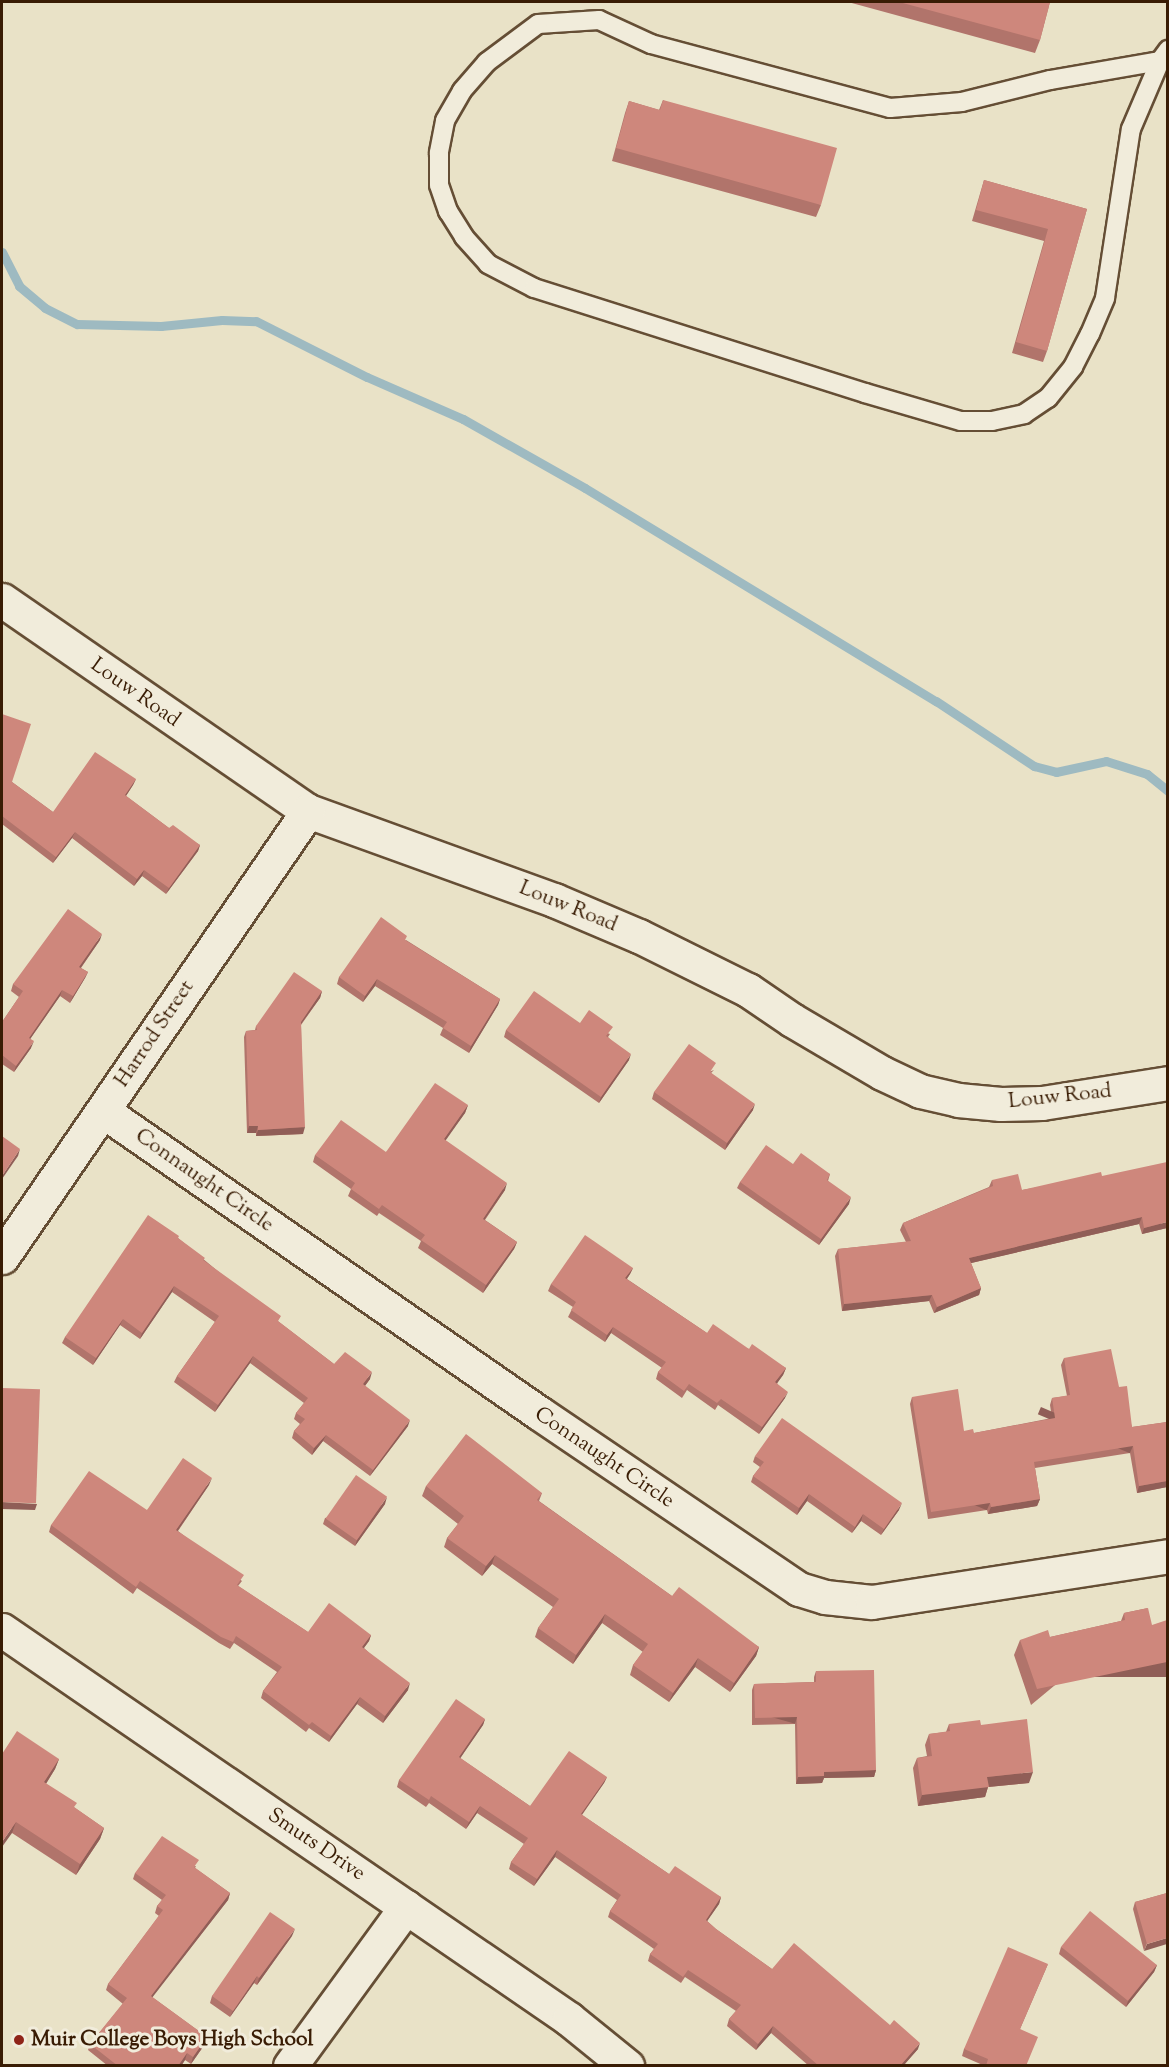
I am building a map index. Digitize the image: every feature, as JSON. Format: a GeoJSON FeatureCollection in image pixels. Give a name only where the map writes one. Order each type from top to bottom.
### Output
{"type":"FeatureCollection","features":[{"type":"Feature","properties":{"kind":"street","name":"Louw Road"},"geometry":{"type":"LineString","coordinates":[[2,600],[308,811],[554,900],[639,936],[748,990],[792,1020],[882,1073],[920,1091],[958,1100],[1000,1104],[1042,1103],[1167,1083]]}},
{"type":"Feature","properties":{"kind":"street","name":"Harrod Street"},"geometry":{"type":"LineString","coordinates":[[2,1257],[308,811]]}},
{"type":"Feature","properties":{"kind":"street","name":"Connaught Circle"},"geometry":{"type":"LineString","coordinates":[[103,1111],[559,1427],[799,1589],[825,1597],[872,1602],[1167,1556]]}},
{"type":"Feature","properties":{"kind":"street","name":"Smuts Drive"},"geometry":{"type":"LineString","coordinates":[[2,1630],[569,2019],[627,2066]]}},
{"type":"Feature","properties":{"kind":"street"},"geometry":{"type":"LineString","coordinates":[[290,2066],[406,1907]]}},
{"type":"Feature","properties":{"kind":"lane"},"geometry":{"type":"LineString","coordinates":[[599,20],[651,44],[890,108],[962,102],[1050,80],[1164,56],[1131,129],[1105,298],[1090,334],[1073,367],[1048,398],[1024,414],[992,421],[961,421],[865,393],[534,288],[489,264],[480,255],[448,211],[439,184],[439,153],[445,121],[462,91],[487,62],[538,24],[599,20]]}},
{"type":"Feature","properties":{"kind":"building"},"geometry":{"type":"Polygon","coordinates":[[[899,2],[1050,2],[1040,40],[899,2]]]}},
{"type":"Feature","properties":{"kind":"building"},"geometry":{"type":"Polygon","coordinates":[[[663,100],[837,148],[821,205],[616,148],[629,101],[660,110],[663,100]]]}},
{"type":"Feature","properties":{"kind":"building"},"geometry":{"type":"Polygon","coordinates":[[[984,180],[1087,209],[1047,351],[1016,342],[1048,229],[976,210],[984,180]]]}},
{"type":"Feature","properties":{"kind":"building"},"geometry":{"type":"Polygon","coordinates":[[[2,714],[31,724],[12,782],[53,812],[95,752],[136,779],[125,795],[169,828],[173,825],[200,845],[169,888],[144,870],[137,879],[75,832],[56,857],[2,816],[2,714]]]}},
{"type":"Feature","properties":{"kind":"building"},"geometry":{"type":"Polygon","coordinates":[[[68,909],[102,934],[79,967],[88,972],[73,996],[62,990],[29,1038],[34,1041],[16,1066],[2,1055],[2,1022],[23,991],[13,984],[68,909]]]}},
{"type":"Feature","properties":{"kind":"building"},"geometry":{"type":"Polygon","coordinates":[[[381,917],[407,936],[405,940],[500,999],[471,1046],[443,1028],[447,1022],[377,979],[365,996],[339,977],[381,917]]]}},
{"type":"Feature","properties":{"kind":"building"},"geometry":{"type":"Polygon","coordinates":[[[294,972],[322,991],[301,1022],[305,1127],[258,1130],[258,1126],[249,1126],[246,1031],[257,1030],[256,1026],[294,972]]]}},
{"type":"Feature","properties":{"kind":"building"},"geometry":{"type":"Polygon","coordinates":[[[534,991],[580,1023],[589,1010],[613,1027],[606,1036],[631,1054],[601,1097],[506,1030],[534,991]]]}},
{"type":"Feature","properties":{"kind":"building"},"geometry":{"type":"Polygon","coordinates":[[[689,1044],[716,1063],[710,1072],[755,1104],[727,1143],[654,1092],[689,1044]]]}},
{"type":"Feature","properties":{"kind":"building"},"geometry":{"type":"Polygon","coordinates":[[[435,1083],[468,1105],[444,1139],[507,1183],[483,1219],[517,1242],[486,1285],[421,1240],[425,1235],[382,1205],[379,1209],[351,1189],[355,1183],[315,1155],[341,1120],[386,1152],[435,1083]]]}},
{"type":"Feature","properties":{"kind":"building"},"geometry":{"type":"Polygon","coordinates":[[[2,1136],[20,1149],[2,1176],[2,1136]]]}},
{"type":"Feature","properties":{"kind":"building"},"geometry":{"type":"Polygon","coordinates":[[[766,1145],[793,1164],[801,1153],[830,1174],[827,1180],[851,1197],[821,1239],[740,1182],[766,1145]]]}},
{"type":"Feature","properties":{"kind":"building"},"geometry":{"type":"Polygon","coordinates":[[[1167,1162],[1167,1222],[1144,1228],[1142,1217],[969,1258],[981,1288],[937,1307],[932,1295],[844,1304],[838,1249],[911,1241],[903,1223],[993,1186],[992,1180],[1018,1174],[1022,1190],[1101,1172],[1102,1176],[1167,1162]]]}},
{"type":"Feature","properties":{"kind":"building"},"geometry":{"type":"Polygon","coordinates":[[[148,1215],[179,1236],[178,1238],[205,1258],[203,1260],[281,1316],[278,1321],[334,1364],[345,1352],[372,1372],[363,1384],[410,1420],[373,1470],[326,1435],[314,1448],[294,1431],[305,1419],[296,1413],[308,1398],[253,1356],[218,1405],[177,1376],[219,1316],[174,1286],[142,1333],[123,1319],[96,1358],[65,1337],[148,1215]]]}},
{"type":"Feature","properties":{"kind":"building"},"geometry":{"type":"Polygon","coordinates":[[[585,1235],[633,1268],[625,1278],[707,1333],[713,1324],[749,1349],[752,1344],[786,1368],[775,1382],[788,1392],[762,1427],[721,1399],[717,1403],[689,1384],[684,1391],[658,1372],[666,1362],[613,1327],[607,1335],[571,1310],[576,1302],[551,1284],[585,1235]]]}},
{"type":"Feature","properties":{"kind":"building"},"geometry":{"type":"Polygon","coordinates":[[[1111,1349],[1119,1387],[1127,1386],[1132,1427],[1167,1422],[1167,1481],[1139,1486],[1133,1446],[1034,1462],[1040,1499],[991,1507],[990,1503],[931,1512],[912,1397],[958,1389],[964,1431],[973,1429],[974,1433],[1055,1418],[1052,1398],[1070,1395],[1064,1358],[1111,1349]]]}},
{"type":"Feature","properties":{"kind":"building"},"geometry":{"type":"Polygon","coordinates":[[[2,1388],[40,1389],[36,1503],[2,1502],[2,1388]]]}},
{"type":"Feature","properties":{"kind":"building"},"geometry":{"type":"Polygon","coordinates":[[[782,1418],[902,1503],[884,1529],[863,1514],[855,1527],[809,1494],[799,1508],[753,1476],[764,1462],[755,1456],[782,1418]]]}},
{"type":"Feature","properties":{"kind":"building"},"geometry":{"type":"Polygon","coordinates":[[[466,1434],[542,1493],[537,1500],[672,1596],[679,1587],[759,1647],[734,1683],[698,1658],[673,1693],[633,1665],[648,1644],[605,1614],[576,1655],[538,1628],[559,1599],[495,1555],[486,1566],[447,1538],[464,1516],[426,1486],[466,1434]]]}},
{"type":"Feature","properties":{"kind":"building"},"geometry":{"type":"Polygon","coordinates":[[[183,1458],[212,1478],[176,1530],[244,1575],[237,1585],[308,1632],[329,1603],[371,1635],[362,1647],[410,1683],[385,1716],[360,1697],[331,1736],[312,1722],[309,1725],[263,1691],[282,1667],[236,1636],[233,1642],[221,1637],[140,1581],[136,1587],[51,1525],[89,1471],[147,1510],[183,1458]]]}},
{"type":"Feature","properties":{"kind":"building"},"geometry":{"type":"Polygon","coordinates":[[[356,1475],[387,1497],[357,1540],[326,1518],[356,1475]]]}},
{"type":"Feature","properties":{"kind":"building"},"geometry":{"type":"Polygon","coordinates":[[[1148,1608],[1152,1625],[1167,1620],[1167,1662],[1037,1689],[1020,1640],[1048,1630],[1050,1637],[1125,1620],[1124,1613],[1148,1608]]]}},
{"type":"Feature","properties":{"kind":"building"},"geometry":{"type":"Polygon","coordinates":[[[874,1670],[876,1770],[824,1772],[824,1776],[798,1777],[797,1717],[755,1718],[754,1684],[816,1682],[816,1671],[874,1670]]]}},
{"type":"Feature","properties":{"kind":"building"},"geometry":{"type":"Polygon","coordinates":[[[456,1699],[485,1719],[459,1757],[530,1806],[569,1751],[607,1777],[581,1814],[669,1874],[675,1866],[721,1897],[706,1920],[716,1929],[772,1969],[794,1943],[890,2025],[894,2020],[920,2043],[900,2066],[819,2066],[773,2026],[758,2044],[729,2019],[741,2005],[688,1970],[683,1977],[650,1954],[658,1944],[610,1911],[621,1895],[557,1850],[537,1879],[511,1862],[528,1838],[480,1806],[469,1822],[431,1796],[429,1800],[399,1780],[456,1699]]]}},
{"type":"Feature","properties":{"kind":"building"},"geometry":{"type":"Polygon","coordinates":[[[1027,1719],[1033,1772],[987,1777],[989,1787],[922,1795],[917,1758],[932,1756],[929,1734],[950,1731],[949,1724],[980,1720],[981,1725],[1027,1719]]]}},
{"type":"Feature","properties":{"kind":"building"},"geometry":{"type":"Polygon","coordinates":[[[17,1731],[59,1759],[44,1782],[77,1803],[74,1807],[104,1828],[80,1864],[16,1822],[2,1842],[2,1754],[17,1731]]]}},
{"type":"Feature","properties":{"kind":"building"},"geometry":{"type":"Polygon","coordinates":[[[162,1836],[199,1860],[194,1867],[230,1893],[151,1996],[207,2037],[193,2057],[187,2053],[178,2066],[118,2066],[90,2044],[127,1998],[108,1984],[163,1910],[157,1906],[166,1895],[135,1873],[162,1836]]]}},
{"type":"Feature","properties":{"kind":"building"},"geometry":{"type":"Polygon","coordinates":[[[1167,1893],[1167,1938],[1147,1944],[1135,1902],[1167,1893]]]}},
{"type":"Feature","properties":{"kind":"building"},"geometry":{"type":"Polygon","coordinates":[[[1090,1911],[1157,1965],[1128,2001],[1061,1947],[1090,1911]]]}},
{"type":"Feature","properties":{"kind":"building"},"geometry":{"type":"Polygon","coordinates":[[[270,1912],[295,1929],[259,1978],[257,1976],[233,2011],[212,1996],[270,1912]]]}},
{"type":"Feature","properties":{"kind":"building"},"geometry":{"type":"Polygon","coordinates":[[[1008,1947],[1048,1964],[1020,2029],[1038,2037],[1026,2066],[986,2066],[988,2059],[964,2049],[1008,1947]]]}},
{"type":"Feature","properties":{"kind":"waterway"},"geometry":{"type":"LineString","coordinates":[[2,252],[19,286],[45,308],[77,324],[161,326],[222,320],[256,321],[367,377],[463,419],[585,488],[936,701],[1034,766],[1056,772],[1106,761],[1147,774],[1168,791]]}},
{"type":"Feature","properties":{"kind":"place","name":"Muir College Boys High School"},"geometry":{"type":"Point","coordinates":[19,2040]}}]}
